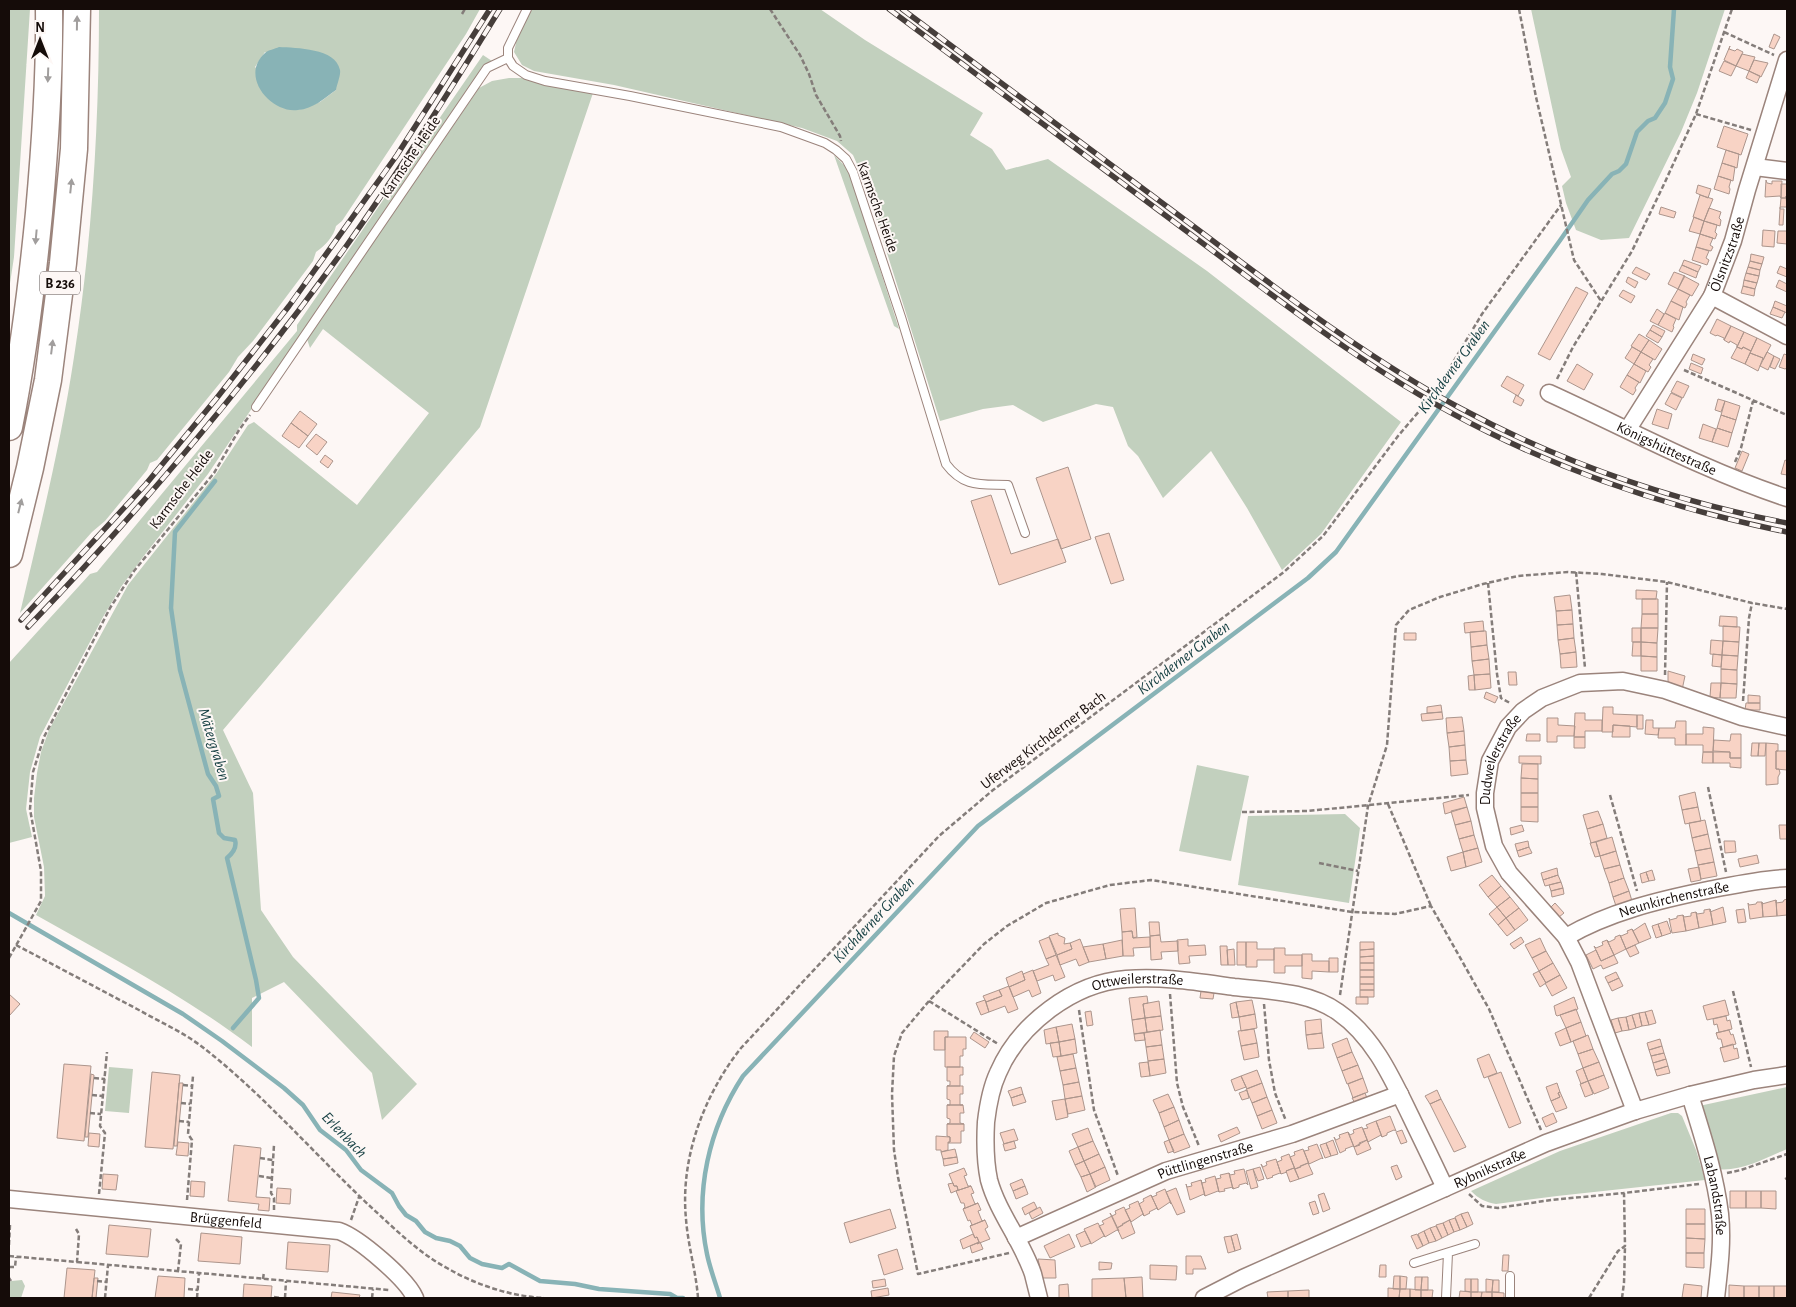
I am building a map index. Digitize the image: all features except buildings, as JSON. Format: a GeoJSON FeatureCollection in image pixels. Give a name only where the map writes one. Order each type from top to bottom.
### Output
{"type":"FeatureCollection","features":[{"type":"Feature","properties":{"kind":"highway","name":"B 236"},"geometry":{"type":"LineString","coordinates":[[9,427],[19,377],[35,252],[45,146],[49,9]]}},
{"type":"Feature","properties":{"kind":"highway","name":"B 236"},"geometry":{"type":"LineString","coordinates":[[9,554],[30,468],[48,380],[74,149],[77,9]]}},
{"type":"Feature","properties":{"kind":"street","name":"Ölsnitzstraße"},"geometry":{"type":"LineString","coordinates":[[1628,429],[1650,397],[1668,364],[1712,296],[1733,241],[1787,61]]}},
{"type":"Feature","properties":{"kind":"street"},"geometry":{"type":"LineString","coordinates":[[1755,167],[1787,170]]}},
{"type":"Feature","properties":{"kind":"street"},"geometry":{"type":"LineString","coordinates":[[1712,296],[1787,336]]}},
{"type":"Feature","properties":{"kind":"street","name":"Königshüttestraße"},"geometry":{"type":"LineString","coordinates":[[1549,393],[1668,449],[1787,498]]}},
{"type":"Feature","properties":{"kind":"street","name":"Dudweilerstraße"},"geometry":{"type":"LineString","coordinates":[[1635,1111],[1578,962],[1566,937],[1509,873],[1494,846],[1484,808],[1490,761],[1508,727],[1523,711],[1542,698],[1586,682],[1623,681],[1665,690],[1742,717],[1787,727]]}},
{"type":"Feature","properties":{"kind":"street","name":"Neunkirchenstraße"},"geometry":{"type":"LineString","coordinates":[[1566,937],[1603,919],[1679,896],[1729,886],[1787,878]]}},
{"type":"Feature","properties":{"kind":"street","name":"Ottweilerstraße"},"geometry":{"type":"LineString","coordinates":[[1039,1298],[1033,1273],[997,1201],[990,1180],[986,1156],[986,1124],[989,1100],[998,1072],[1026,1030],[1044,1013],[1076,993],[1098,984],[1125,979],[1169,978],[1301,995],[1323,1003],[1338,1012],[1366,1037],[1383,1062],[1451,1185]]}},
{"type":"Feature","properties":{"kind":"street","name":"Rybnikstraße"},"geometry":{"type":"LineString","coordinates":[[1204,1298],[1243,1278],[1546,1143],[1635,1111],[1690,1095],[1754,1080],[1787,1075]]}},
{"type":"Feature","properties":{"kind":"street","name":"Püttlingenstraße"},"geometry":{"type":"LineString","coordinates":[[1016,1238],[1166,1171],[1292,1134],[1400,1094]]}},
{"type":"Feature","properties":{"kind":"street","name":"Labandstraße"},"geometry":{"type":"LineString","coordinates":[[1690,1095],[1714,1178],[1720,1225],[1720,1260],[1716,1298]]}},
{"type":"Feature","properties":{"kind":"street","name":"Brüggenfeld"},"geometry":{"type":"LineString","coordinates":[[9,1199],[339,1231],[355,1238],[406,1283],[415,1298]]}},
{"type":"Feature","properties":{"kind":"lane"},"geometry":{"type":"LineString","coordinates":[[508,58],[508,48],[527,9]]}},
{"type":"Feature","properties":{"kind":"lane","name":"Karmsche Heide"},"geometry":{"type":"LineString","coordinates":[[256,407],[487,68],[508,58],[513,66],[526,75],[545,80],[781,127],[825,142],[846,159],[853,172],[901,317],[946,464],[954,475],[965,482],[1008,485],[1026,533]]}},
{"type":"Feature","properties":{"kind":"lane"},"geometry":{"type":"LineString","coordinates":[[1414,1263],[1475,1244]]}},
{"type":"Feature","properties":{"kind":"lane"},"geometry":{"type":"LineString","coordinates":[[1446,1298],[1448,1253]]}},
{"type":"Feature","properties":{"kind":"lane"},"geometry":{"type":"LineString","coordinates":[[1510,1276],[1510,1298]]}},
{"type":"Feature","properties":{"kind":"path"},"geometry":{"type":"LineString","coordinates":[[462,14],[465,9]]}},
{"type":"Feature","properties":{"kind":"path"},"geometry":{"type":"LineString","coordinates":[[770,9],[800,55],[816,95],[840,136],[846,159]]}},
{"type":"Feature","properties":{"kind":"path"},"geometry":{"type":"LineString","coordinates":[[1519,9],[1536,97],[1574,260],[1600,301]]}},
{"type":"Feature","properties":{"kind":"path"},"geometry":{"type":"LineString","coordinates":[[1549,393],[1573,346],[1632,251],[1696,114],[1732,9]]}},
{"type":"Feature","properties":{"kind":"path"},"geometry":{"type":"LineString","coordinates":[[1724,32],[1787,61]]}},
{"type":"Feature","properties":{"kind":"path"},"geometry":{"type":"LineString","coordinates":[[1696,114],[1764,134]]}},
{"type":"Feature","properties":{"kind":"path","name":"Uferweg Kirchderner Bach"},"geometry":{"type":"LineString","coordinates":[[698,1298],[686,1217],[685,1190],[695,1135],[708,1101],[728,1065],[939,836],[993,790],[1284,572],[1323,536],[1377,463],[1422,409],[1443,379],[1482,314],[1561,205]]}},
{"type":"Feature","properties":{"kind":"path"},"geometry":{"type":"LineString","coordinates":[[1668,364],[1787,415]]}},
{"type":"Feature","properties":{"kind":"path"},"geometry":{"type":"LineString","coordinates":[[1732,469],[1741,448],[1753,401]]}},
{"type":"Feature","properties":{"kind":"path","name":"Karmsche Heide"},"geometry":{"type":"LineString","coordinates":[[9,958],[41,901],[41,871],[30,809],[33,772],[44,737],[110,608],[130,578],[214,473],[239,430],[256,407]]}},
{"type":"Feature","properties":{"kind":"path"},"geometry":{"type":"LineString","coordinates":[[1576,572],[1586,682]]}},
{"type":"Feature","properties":{"kind":"path"},"geometry":{"type":"LineString","coordinates":[[1338,1012],[1368,806],[1387,746],[1396,625],[1409,610],[1488,583],[1518,576],[1576,572],[1667,582],[1752,603],[1787,609]]}},
{"type":"Feature","properties":{"kind":"path"},"geometry":{"type":"LineString","coordinates":[[1665,690],[1667,582]]}},
{"type":"Feature","properties":{"kind":"path"},"geometry":{"type":"LineString","coordinates":[[1488,583],[1501,698],[1523,711]]}},
{"type":"Feature","properties":{"kind":"path"},"geometry":{"type":"LineString","coordinates":[[1742,717],[1748,618],[1752,603]]}},
{"type":"Feature","properties":{"kind":"path"},"geometry":{"type":"LineString","coordinates":[[1708,787],[1729,886]]}},
{"type":"Feature","properties":{"kind":"path"},"geometry":{"type":"LineString","coordinates":[[1242,812],[1308,811],[1485,793]]}},
{"type":"Feature","properties":{"kind":"path"},"geometry":{"type":"LineString","coordinates":[[1610,795],[1642,906]]}},
{"type":"Feature","properties":{"kind":"path"},"geometry":{"type":"LineString","coordinates":[[1388,804],[1431,906],[1489,1009],[1546,1143]]}},
{"type":"Feature","properties":{"kind":"path"},"geometry":{"type":"LineString","coordinates":[[1319,863],[1358,871]]}},
{"type":"Feature","properties":{"kind":"path"},"geometry":{"type":"LineString","coordinates":[[1352,912],[1395,914],[1431,906]]}},
{"type":"Feature","properties":{"kind":"path"},"geometry":{"type":"LineString","coordinates":[[16,945],[168,1026],[204,1049],[264,1102],[359,1196],[421,1251],[446,1268],[474,1282],[509,1293],[544,1298]]}},
{"type":"Feature","properties":{"kind":"path"},"geometry":{"type":"LineString","coordinates":[[1169,978],[1176,1083],[1204,1159]]}},
{"type":"Feature","properties":{"kind":"path"},"geometry":{"type":"LineString","coordinates":[[1263,990],[1269,1060],[1275,1094],[1292,1134]]}},
{"type":"Feature","properties":{"kind":"path"},"geometry":{"type":"LineString","coordinates":[[1733,991],[1754,1080]]}},
{"type":"Feature","properties":{"kind":"path"},"geometry":{"type":"LineString","coordinates":[[1076,993],[1094,1110],[1124,1189]]}},
{"type":"Feature","properties":{"kind":"path"},"geometry":{"type":"LineString","coordinates":[[929,1001],[1010,1052]]}},
{"type":"Feature","properties":{"kind":"path"},"geometry":{"type":"LineString","coordinates":[[98,1208],[105,1133],[100,1126],[106,1086],[107,1052]]}},
{"type":"Feature","properties":{"kind":"path"},"geometry":{"type":"LineString","coordinates":[[185,1217],[192,1140],[188,1134],[193,1076]]}},
{"type":"Feature","properties":{"kind":"path"},"geometry":{"type":"LineString","coordinates":[[94,1078],[105,1079]]}},
{"type":"Feature","properties":{"kind":"path"},"geometry":{"type":"LineString","coordinates":[[183,1085],[192,1086]]}},
{"type":"Feature","properties":{"kind":"path"},"geometry":{"type":"LineString","coordinates":[[92,1095],[103,1096]]}},
{"type":"Feature","properties":{"kind":"path"},"geometry":{"type":"LineString","coordinates":[[181,1103],[190,1104]]}},
{"type":"Feature","properties":{"kind":"path"},"geometry":{"type":"LineString","coordinates":[[90,1113],[101,1114]]}},
{"type":"Feature","properties":{"kind":"path"},"geometry":{"type":"LineString","coordinates":[[180,1121],[189,1122]]}},
{"type":"Feature","properties":{"kind":"path"},"geometry":{"type":"LineString","coordinates":[[273,1225],[274,1198],[271,1193],[274,1145]]}},
{"type":"Feature","properties":{"kind":"path"},"geometry":{"type":"LineString","coordinates":[[1451,1185],[1482,1206],[1498,1208],[1551,1200],[1624,1193],[1714,1178],[1787,1154]]}},
{"type":"Feature","properties":{"kind":"path"},"geometry":{"type":"LineString","coordinates":[[260,1158],[273,1160]]}},
{"type":"Feature","properties":{"kind":"path"},"geometry":{"type":"LineString","coordinates":[[258,1176],[272,1178]]}},
{"type":"Feature","properties":{"kind":"path"},"geometry":{"type":"LineString","coordinates":[[1622,1298],[1625,1246],[1624,1193]]}},
{"type":"Feature","properties":{"kind":"path"},"geometry":{"type":"LineString","coordinates":[[347,1234],[359,1196]]}},
{"type":"Feature","properties":{"kind":"path"},"geometry":{"type":"LineString","coordinates":[[9,1245],[10,1225]]}},
{"type":"Feature","properties":{"kind":"path"},"geometry":{"type":"LineString","coordinates":[[76,1229],[79,1234],[77,1262]]}},
{"type":"Feature","properties":{"kind":"path"},"geometry":{"type":"LineString","coordinates":[[176,1240],[181,1244],[178,1271]]}},
{"type":"Feature","properties":{"kind":"path"},"geometry":{"type":"LineString","coordinates":[[1589,1298],[1618,1251],[1625,1246]]}},
{"type":"Feature","properties":{"kind":"path"},"geometry":{"type":"LineString","coordinates":[[9,1256],[396,1291]]}},
{"type":"Feature","properties":{"kind":"path"},"geometry":{"type":"LineString","coordinates":[[9,1267],[15,1267],[16,1257]]}},
{"type":"Feature","properties":{"kind":"path"},"geometry":{"type":"LineString","coordinates":[[105,1298],[108,1265]]}},
{"type":"Feature","properties":{"kind":"path"},"geometry":{"type":"LineString","coordinates":[[263,1279],[264,1272]]}},
{"type":"Feature","properties":{"kind":"path"},"geometry":{"type":"LineString","coordinates":[[197,1298],[199,1273]]}},
{"type":"Feature","properties":{"kind":"path"},"geometry":{"type":"LineString","coordinates":[[97,1281],[106,1282]]}},
{"type":"Feature","properties":{"kind":"path"},"geometry":{"type":"LineString","coordinates":[[284,1298],[286,1281]]}},
{"type":"Feature","properties":{"kind":"path"},"geometry":{"type":"LineString","coordinates":[[188,1289],[198,1290]]}},
{"type":"Feature","properties":{"kind":"path"},"geometry":{"type":"LineString","coordinates":[[372,1298],[373,1289]]}},
{"type":"Feature","properties":{"kind":"path"},"geometry":{"type":"LineString","coordinates":[[274,1298],[280,1298]]}},
{"type":"Feature","properties":{"kind":"green space"},"geometry":{"type":"Polygon","coordinates":[[[9,9],[30,9],[14,257],[9,290],[9,9]]]}},
{"type":"Feature","properties":{"kind":"green space"},"geometry":{"type":"Polygon","coordinates":[[[99,9],[480,9],[466,34],[342,221],[336,226],[326,244],[316,252],[313,261],[253,341],[238,357],[229,372],[157,460],[150,463],[147,470],[105,521],[92,532],[20,613],[69,389],[80,314],[90,227],[99,53],[99,9]],[[265,52],[255,67],[298,110],[320,102],[336,90],[265,52]]]}},
{"type":"Feature","properties":{"kind":"green space"},"geometry":{"type":"Polygon","coordinates":[[[532,9],[820,9],[865,40],[983,113],[970,135],[992,149],[1006,170],[1048,159],[1207,271],[1401,422],[1321,534],[1282,570],[1247,508],[1211,451],[1163,498],[1138,456],[1128,446],[1113,407],[1096,404],[1043,422],[1013,405],[983,409],[940,421],[864,180],[853,155],[837,141],[802,128],[614,85],[534,71],[522,65],[514,52],[518,34],[532,9]]]}},
{"type":"Feature","properties":{"kind":"green space"},"geometry":{"type":"Polygon","coordinates":[[[1531,9],[1725,9],[1697,93],[1681,132],[1629,238],[1601,240],[1576,230],[1562,186],[1571,177],[1561,149],[1531,9]]]}},
{"type":"Feature","properties":{"kind":"green space"},"geometry":{"type":"Polygon","coordinates":[[[483,55],[492,61],[481,72],[340,277],[208,474],[121,587],[103,617],[40,737],[30,772],[26,809],[32,837],[9,843],[9,663],[90,574],[97,572],[297,331],[297,325],[483,55]]]}},
{"type":"Feature","properties":{"kind":"green space"},"geometry":{"type":"Polygon","coordinates":[[[522,78],[593,93],[480,427],[223,730],[253,793],[261,910],[293,957],[417,1084],[382,1120],[372,1073],[284,982],[252,998],[252,1047],[227,1028],[174,994],[36,915],[45,896],[44,867],[34,817],[37,773],[41,752],[49,730],[128,585],[216,474],[248,425],[254,422],[357,505],[429,413],[323,329],[310,348],[307,339],[479,88],[492,81],[522,78]]]}},
{"type":"Feature","properties":{"kind":"green space"},"geometry":{"type":"Polygon","coordinates":[[[834,155],[845,166],[850,175],[899,329],[894,326],[834,155]]]}},
{"type":"Feature","properties":{"kind":"green space"},"geometry":{"type":"Polygon","coordinates":[[[1197,765],[1249,776],[1231,861],[1179,851],[1197,765]]]}},
{"type":"Feature","properties":{"kind":"green space"},"geometry":{"type":"Polygon","coordinates":[[[1345,814],[1360,828],[1349,903],[1238,885],[1248,816],[1345,814]]]}},
{"type":"Feature","properties":{"kind":"green space"},"geometry":{"type":"Polygon","coordinates":[[[109,1067],[133,1069],[129,1113],[105,1111],[109,1067]]]}},
{"type":"Feature","properties":{"kind":"green space"},"geometry":{"type":"Polygon","coordinates":[[[1787,1087],[1787,1149],[1744,1166],[1717,1169],[1699,1106],[1787,1087]]]}},
{"type":"Feature","properties":{"kind":"green space"},"geometry":{"type":"Polygon","coordinates":[[[1671,1113],[1678,1113],[1682,1116],[1696,1150],[1705,1180],[1496,1204],[1482,1200],[1471,1191],[1560,1151],[1671,1113]]]}},
{"type":"Feature","properties":{"kind":"green space"},"geometry":{"type":"Polygon","coordinates":[[[22,1280],[25,1286],[21,1298],[9,1298],[9,1283],[22,1280]]]}},
{"type":"Feature","properties":{"kind":"water"},"geometry":{"type":"Polygon","coordinates":[[[279,47],[314,51],[331,57],[337,63],[340,70],[336,90],[314,105],[298,110],[288,110],[269,100],[257,82],[255,72],[258,62],[265,53],[279,47]]]}},
{"type":"Feature","properties":{"kind":"waterway","name":"Kirchderner Graben"},"geometry":{"type":"LineString","coordinates":[[720,1298],[708,1260],[703,1231],[702,1207],[704,1184],[707,1161],[713,1139],[721,1117],[743,1076],[978,826],[1308,578],[1336,552],[1588,200],[1612,174],[1619,171],[1626,164],[1637,132],[1648,121],[1655,118],[1665,103],[1673,79],[1670,67],[1674,9]]}},
{"type":"Feature","properties":{"kind":"waterway","name":"Mätergraben"},"geometry":{"type":"LineString","coordinates":[[215,481],[175,532],[171,608],[180,670],[208,774],[216,786],[219,796],[213,799],[219,833],[224,838],[235,840],[234,850],[227,858],[259,998],[233,1028]]}},
{"type":"Feature","properties":{"kind":"waterway","name":"Erlenbach"},"geometry":{"type":"LineString","coordinates":[[9,913],[183,1014],[222,1041],[284,1088],[303,1105],[320,1130],[346,1150],[361,1170],[392,1193],[406,1215],[416,1221],[425,1232],[460,1246],[470,1258],[482,1264],[502,1268],[509,1264],[540,1281],[575,1284],[599,1289],[670,1294],[677,1298],[683,1298]]}},
{"type":"Feature","properties":{"kind":"railway"},"geometry":{"type":"LineString","coordinates":[[21,620],[146,484],[289,306],[397,155],[490,9]]}},
{"type":"Feature","properties":{"kind":"railway"},"geometry":{"type":"LineString","coordinates":[[28,627],[112,536],[194,442],[272,345],[347,245],[387,187],[500,9]]}},
{"type":"Feature","properties":{"kind":"railway"},"geometry":{"type":"LineString","coordinates":[[889,9],[1297,314],[1409,389],[1488,432],[1597,479],[1672,504],[1787,532]]}},
{"type":"Feature","properties":{"kind":"railway"},"geometry":{"type":"LineString","coordinates":[[902,9],[1313,315],[1422,387],[1499,428],[1578,463],[1660,491],[1744,514],[1787,523]]}}]}
